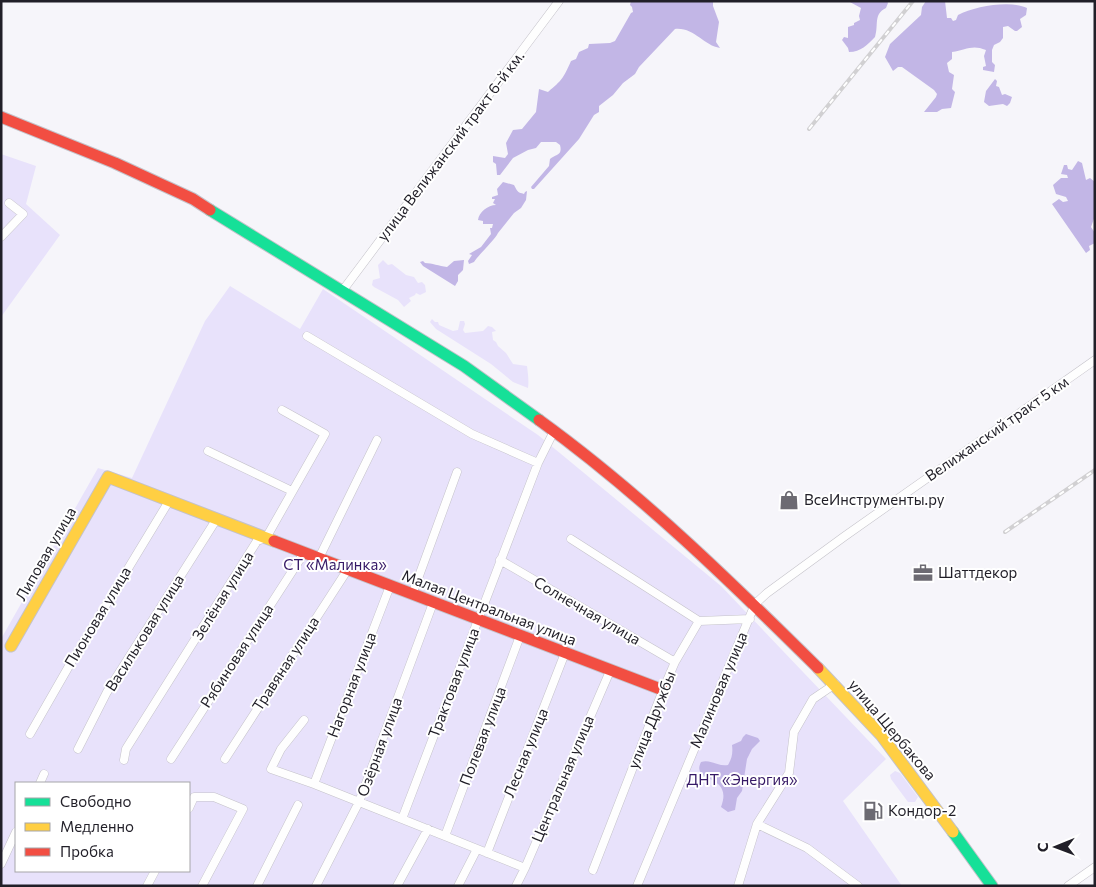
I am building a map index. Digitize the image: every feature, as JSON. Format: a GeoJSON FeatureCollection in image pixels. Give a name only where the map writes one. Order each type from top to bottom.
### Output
{"type":"FeatureCollection","features":[{"type":"Feature","properties":{"kind":"main road","name":"улица Щербакова"},"geometry":{"type":"LineString","coordinates":[[1,118],[115,163],[193,199],[464,366],[554,431],[627,489],[755,604],[835,684],[881,735],[992,886]]}},
{"type":"Feature","properties":{"kind":"main road","name":"Малая Центральная улица"},"geometry":{"type":"LineString","coordinates":[[108,477],[663,690]]}},
{"type":"Feature","properties":{"kind":"main road","name":"Липовая улица"},"geometry":{"type":"LineString","coordinates":[[10,646],[108,477]]}},
{"type":"Feature","properties":{"kind":"street","name":"улица Велижанский тракт 6-й км."},"geometry":{"type":"LineString","coordinates":[[343,290],[559,1]]}},
{"type":"Feature","properties":{"kind":"street"},"geometry":{"type":"LineString","coordinates":[[1,237],[23,214],[9,203]]}},
{"type":"Feature","properties":{"kind":"street"},"geometry":{"type":"LineString","coordinates":[[307,336],[472,434],[538,463]]}},
{"type":"Feature","properties":{"kind":"street","name":"Велижанский тракт 5 км"},"geometry":{"type":"LineString","coordinates":[[755,604],[767,593],[845,536],[1095,360]]}},
{"type":"Feature","properties":{"kind":"street","name":"Зелёная улица"},"geometry":{"type":"LineString","coordinates":[[124,760],[126,749],[257,541],[266,538],[324,434],[282,410]]}},
{"type":"Feature","properties":{"kind":"street","name":"Трактовая улица"},"geometry":{"type":"LineString","coordinates":[[402,819],[538,463],[554,431]]}},
{"type":"Feature","properties":{"kind":"street"},"geometry":{"type":"LineString","coordinates":[[320,558],[377,440]]}},
{"type":"Feature","properties":{"kind":"street"},"geometry":{"type":"LineString","coordinates":[[208,451],[292,491]]}},
{"type":"Feature","properties":{"kind":"street"},"geometry":{"type":"LineString","coordinates":[[412,595],[457,472]]}},
{"type":"Feature","properties":{"kind":"street","name":"Пионовая улица"},"geometry":{"type":"LineString","coordinates":[[30,734],[169,501]]}},
{"type":"Feature","properties":{"kind":"street","name":"Васильковая улица"},"geometry":{"type":"LineString","coordinates":[[78,749],[107,692],[216,520]]}},
{"type":"Feature","properties":{"kind":"street"},"geometry":{"type":"LineString","coordinates":[[571,539],[699,621],[750,619]]}},
{"type":"Feature","properties":{"kind":"street","name":"Рябиновая улица"},"geometry":{"type":"LineString","coordinates":[[171,759],[304,553]]}},
{"type":"Feature","properties":{"kind":"street","name":"Солнечная улица"},"geometry":{"type":"LineString","coordinates":[[500,560],[675,662]]}},
{"type":"Feature","properties":{"kind":"street","name":"Травяная улица"},"geometry":{"type":"LineString","coordinates":[[225,759],[348,569]]}},
{"type":"Feature","properties":{"kind":"street","name":"Нагорная улица"},"geometry":{"type":"LineString","coordinates":[[314,784],[390,586]]}},
{"type":"Feature","properties":{"kind":"street","name":"Озёрная улица"},"geometry":{"type":"LineString","coordinates":[[316,886],[359,802],[433,603]]}},
{"type":"Feature","properties":{"kind":"street","name":"Малиновая улица"},"geometry":{"type":"LineString","coordinates":[[637,886],[755,604]]}},
{"type":"Feature","properties":{"kind":"street","name":"улица Дружбы"},"geometry":{"type":"LineString","coordinates":[[593,870],[663,690],[675,662],[699,621]]}},
{"type":"Feature","properties":{"kind":"street","name":"Полевая улица"},"geometry":{"type":"LineString","coordinates":[[445,836],[520,636]]}},
{"type":"Feature","properties":{"kind":"street","name":"Лесная улица"},"geometry":{"type":"LineString","coordinates":[[487,853],[565,653]]}},
{"type":"Feature","properties":{"kind":"street","name":"Центральная улица"},"geometry":{"type":"LineString","coordinates":[[516,886],[610,671]]}},
{"type":"Feature","properties":{"kind":"street"},"geometry":{"type":"LineString","coordinates":[[738,886],[758,824],[788,773],[794,732],[813,699],[835,684]]}},
{"type":"Feature","properties":{"kind":"street"},"geometry":{"type":"LineString","coordinates":[[304,720],[281,749],[271,769],[314,784],[525,868]]}},
{"type":"Feature","properties":{"kind":"street"},"geometry":{"type":"LineString","coordinates":[[40,782],[44,774]]}},
{"type":"Feature","properties":{"kind":"street"},"geometry":{"type":"LineString","coordinates":[[190,806],[194,797],[214,797],[243,808],[202,886]]}},
{"type":"Feature","properties":{"kind":"street"},"geometry":{"type":"LineString","coordinates":[[257,886],[298,805]]}},
{"type":"Feature","properties":{"kind":"street"},"geometry":{"type":"LineString","coordinates":[[758,824],[807,848],[858,886]]}},
{"type":"Feature","properties":{"kind":"street"},"geometry":{"type":"LineString","coordinates":[[397,886],[428,829]]}},
{"type":"Feature","properties":{"kind":"street"},"geometry":{"type":"LineString","coordinates":[[1,864],[15,834]]}},
{"type":"Feature","properties":{"kind":"street"},"geometry":{"type":"LineString","coordinates":[[458,886],[477,849]]}},
{"type":"Feature","properties":{"kind":"street"},"geometry":{"type":"LineString","coordinates":[[1068,886],[1095,867]]}},
{"type":"Feature","properties":{"kind":"street"},"geometry":{"type":"LineString","coordinates":[[148,886],[155,872]]}},
{"type":"Feature","properties":{"kind":"green space"},"geometry":{"type":"Polygon","coordinates":[[[1,154],[36,166],[26,204],[60,235],[1,317],[1,154]]]}},
{"type":"Feature","properties":{"kind":"green space"},"geometry":{"type":"Polygon","coordinates":[[[383,260],[388,265],[392,264],[406,275],[414,277],[418,283],[422,282],[425,285],[426,292],[420,295],[416,293],[409,298],[411,301],[404,307],[398,300],[374,287],[372,285],[373,280],[380,278],[378,265],[383,260]]]}},
{"type":"Feature","properties":{"kind":"green space","name":"CТ «Малинка»"},"geometry":{"type":"Polygon","coordinates":[[[230,286],[300,329],[323,289],[538,435],[721,586],[886,759],[843,801],[902,886],[1,886],[1,639],[98,468],[132,478],[205,321],[230,286]]]}},
{"type":"Feature","properties":{"kind":"green space"},"geometry":{"type":"Polygon","coordinates":[[[432,319],[438,322],[439,325],[453,331],[458,330],[460,321],[464,321],[463,330],[465,333],[483,331],[488,326],[492,327],[496,331],[492,332],[493,340],[506,353],[513,364],[527,366],[528,388],[513,382],[491,364],[436,329],[430,322],[432,319]]]}},
{"type":"Feature","properties":{"kind":"green space"},"geometry":{"type":"Polygon","coordinates":[[[895,771],[900,773],[918,797],[915,802],[908,802],[891,779],[890,775],[895,771]]]}},
{"type":"Feature","properties":{"kind":"shaded area"},"geometry":{"type":"Polygon","coordinates":[[[631,1],[713,1],[719,22],[716,42],[720,48],[714,47],[688,31],[675,29],[639,67],[635,74],[599,106],[599,112],[594,115],[579,139],[534,189],[531,187],[549,166],[550,159],[558,154],[561,149],[560,145],[556,142],[541,142],[536,148],[513,158],[500,175],[497,175],[493,156],[505,158],[508,154],[506,143],[513,130],[522,129],[536,112],[539,89],[548,92],[553,88],[562,79],[571,61],[576,59],[579,52],[588,48],[589,44],[615,41],[633,12],[630,5],[631,1]]]}},
{"type":"Feature","properties":{"kind":"shaded area"},"geometry":{"type":"Polygon","coordinates":[[[848,1],[887,1],[888,3],[886,8],[879,13],[875,37],[866,45],[853,52],[849,52],[842,40],[844,37],[848,38],[848,27],[860,20],[861,8],[848,1]]]}},
{"type":"Feature","properties":{"kind":"shaded area"},"geometry":{"type":"Polygon","coordinates":[[[926,1],[945,1],[947,18],[951,18],[953,21],[956,20],[958,15],[965,12],[993,5],[1012,4],[1027,8],[1026,15],[1020,19],[1022,27],[1017,31],[1008,26],[1003,27],[1003,38],[994,45],[992,50],[992,62],[995,65],[994,72],[983,70],[983,67],[986,66],[984,56],[986,50],[973,47],[952,52],[952,59],[947,63],[949,72],[954,75],[952,89],[955,92],[951,108],[942,109],[937,112],[924,112],[936,97],[937,94],[934,90],[902,67],[898,67],[893,71],[885,57],[890,44],[921,15],[922,7],[926,1]]]}},
{"type":"Feature","properties":{"kind":"shaded area"},"geometry":{"type":"Polygon","coordinates":[[[995,79],[997,81],[996,86],[999,87],[1002,95],[1005,94],[1012,97],[1007,106],[1003,104],[989,106],[984,102],[986,91],[995,79]]]}},
{"type":"Feature","properties":{"kind":"shaded area"},"geometry":{"type":"Polygon","coordinates":[[[1078,161],[1082,163],[1086,180],[1090,178],[1095,182],[1095,216],[1091,227],[1095,233],[1095,243],[1089,246],[1090,250],[1086,253],[1052,204],[1059,199],[1063,202],[1068,201],[1066,197],[1056,194],[1053,185],[1061,178],[1068,178],[1067,175],[1061,174],[1064,165],[1067,165],[1068,169],[1072,170],[1078,161]]]}},
{"type":"Feature","properties":{"kind":"shaded area"},"geometry":{"type":"Polygon","coordinates":[[[503,182],[514,185],[520,193],[524,194],[527,191],[526,200],[474,262],[469,264],[468,261],[472,255],[469,254],[481,247],[491,234],[490,228],[492,228],[493,224],[483,224],[483,221],[478,220],[480,214],[490,206],[496,205],[493,203],[495,199],[492,199],[492,197],[498,195],[497,189],[503,182]]]}},
{"type":"Feature","properties":{"kind":"shaded area"},"geometry":{"type":"Polygon","coordinates":[[[464,260],[463,270],[458,275],[458,281],[455,286],[423,266],[420,262],[423,261],[447,267],[454,261],[464,260]]]}},
{"type":"Feature","properties":{"kind":"shaded area"},"geometry":{"type":"Polygon","coordinates":[[[746,734],[758,738],[760,741],[752,749],[747,759],[742,791],[737,798],[735,810],[728,812],[721,807],[722,789],[701,774],[699,769],[701,762],[705,761],[728,765],[732,755],[732,745],[741,741],[746,734]]]}},
{"type":"Feature","properties":{"kind":"railway"},"geometry":{"type":"LineString","coordinates":[[809,129],[913,1]]}},
{"type":"Feature","properties":{"kind":"railway"},"geometry":{"type":"LineString","coordinates":[[1005,532],[1095,470]]}},
{"type":"Feature","properties":{"kind":"traffic: fast"},"geometry":{"type":"LineString","coordinates":[[210,210],[464,366],[539,420]]}},
{"type":"Feature","properties":{"kind":"traffic: fast"},"geometry":{"type":"LineString","coordinates":[[953,832],[992,886]]}},
{"type":"Feature","properties":{"kind":"traffic: slow"},"geometry":{"type":"LineString","coordinates":[[11,646],[108,477],[274,541]]}},
{"type":"Feature","properties":{"kind":"traffic: slow"},"geometry":{"type":"LineString","coordinates":[[818,668],[881,735],[953,832]]}},
{"type":"Feature","properties":{"kind":"traffic: jam"},"geometry":{"type":"LineString","coordinates":[[1,117],[115,163],[193,199],[210,210]]}},
{"type":"Feature","properties":{"kind":"traffic: jam"},"geometry":{"type":"LineString","coordinates":[[539,420],[613,477],[683,539],[818,668]]}},
{"type":"Feature","properties":{"kind":"traffic: jam"},"geometry":{"type":"LineString","coordinates":[[274,541],[663,690]]}},
{"type":"Feature","properties":{"kind":"place","name":"ВсеИнструменты.ру"},"geometry":{"type":"Point","coordinates":[789,500]}},
{"type":"Feature","properties":{"kind":"place","name":"Шаттдекор"},"geometry":{"type":"Point","coordinates":[923,573]}},
{"type":"Feature","properties":{"kind":"place","name":"Кондор-2"},"geometry":{"type":"Point","coordinates":[873,811]}},
{"type":"Feature","properties":{"kind":"park label","name":"ДНТ «Энергия»"},"geometry":{"type":"Point","coordinates":[742,780]}}]}
